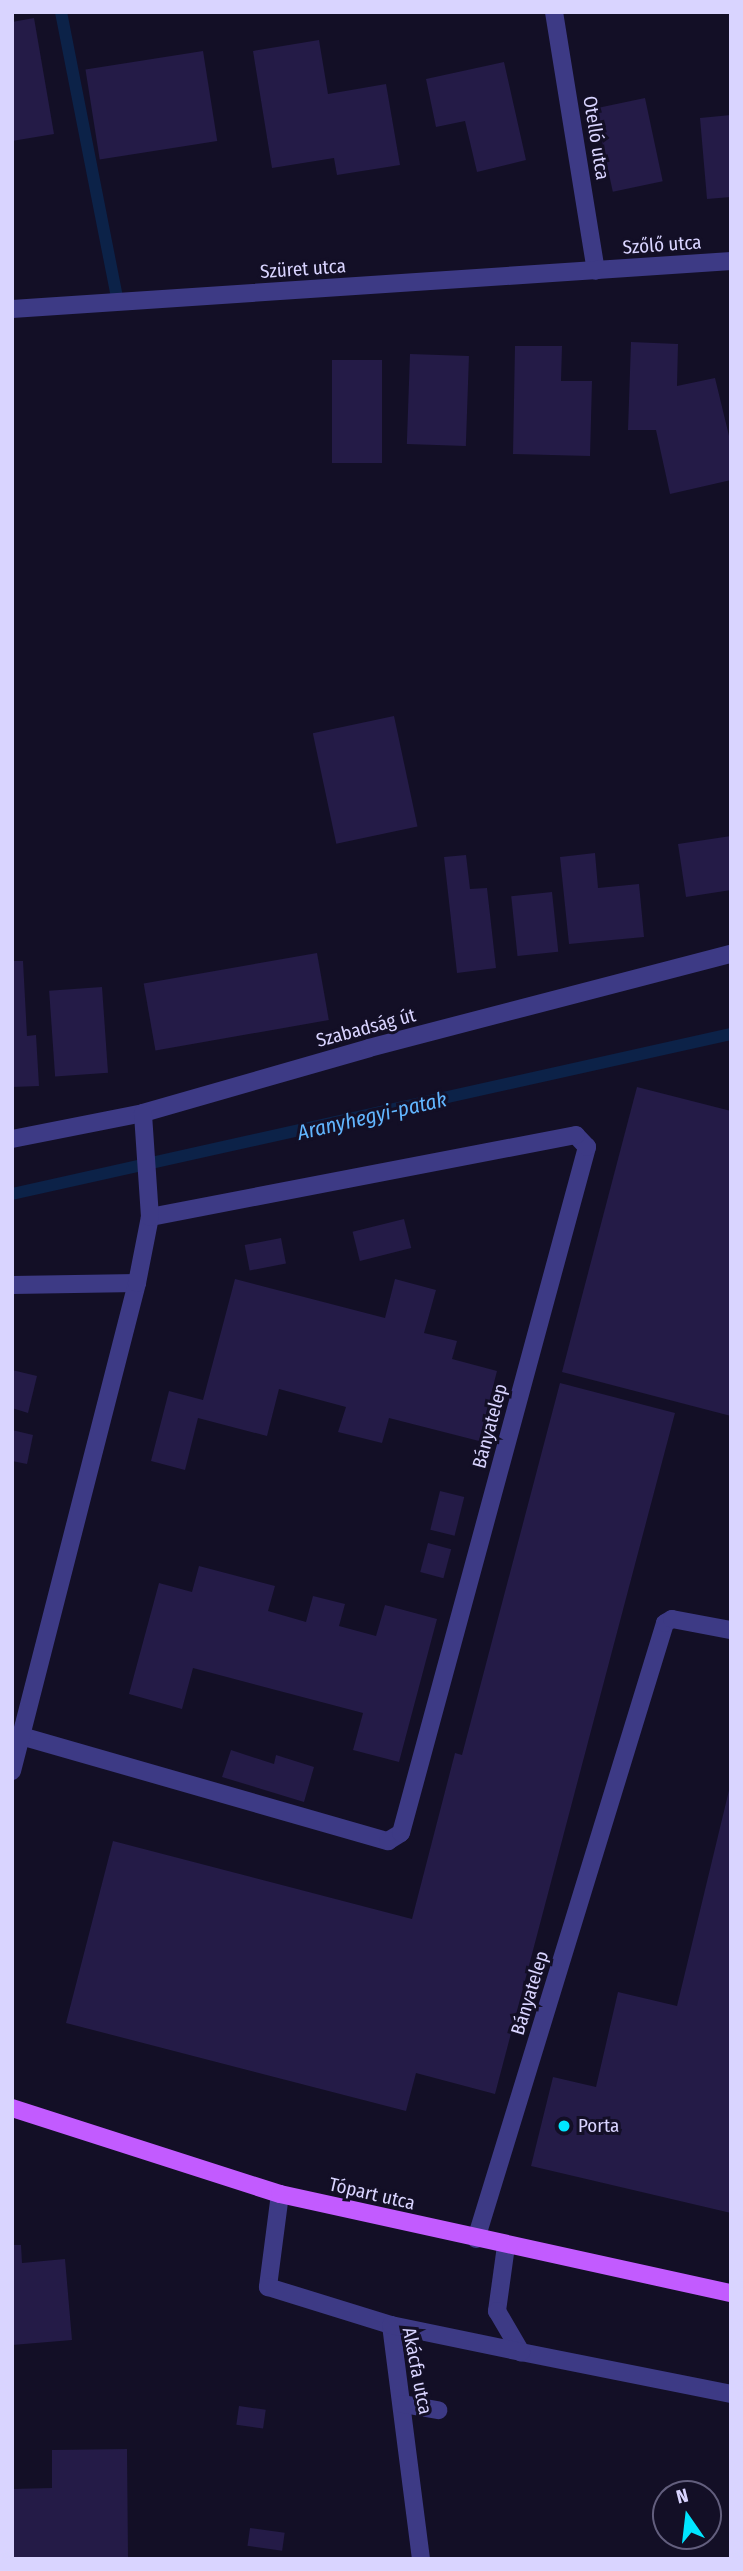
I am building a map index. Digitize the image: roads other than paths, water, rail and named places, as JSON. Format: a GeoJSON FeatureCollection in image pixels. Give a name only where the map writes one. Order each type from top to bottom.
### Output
{"type":"FeatureCollection","features":[{"type":"Feature","properties":{"kind":"main road","name":"Tópart utca"},"geometry":{"type":"LineString","coordinates":[[12,2108],[280,2194],[506,2246],[731,2293]]}},
{"type":"Feature","properties":{"kind":"street","name":"Otelló utca"},"geometry":{"type":"LineString","coordinates":[[554,12],[596,271]]}},
{"type":"Feature","properties":{"kind":"street","name":"Szőlő utca"},"geometry":{"type":"LineString","coordinates":[[596,271],[731,261]]}},
{"type":"Feature","properties":{"kind":"street","name":"Szüret utca"},"geometry":{"type":"LineString","coordinates":[[12,309],[596,271]]}},
{"type":"Feature","properties":{"kind":"street","name":"Szabadság út"},"geometry":{"type":"LineString","coordinates":[[12,1139],[144,1119],[369,1048],[731,954]]}},
{"type":"Feature","properties":{"kind":"street"},"geometry":{"type":"LineString","coordinates":[[12,1771],[137,1283],[149,1208],[144,1119]]}},
{"type":"Feature","properties":{"kind":"street","name":"Bányatelep"},"geometry":{"type":"LineString","coordinates":[[21,1736],[388,1841],[401,1833],[587,1147],[576,1135],[149,1208]]}},
{"type":"Feature","properties":{"kind":"street"},"geometry":{"type":"LineString","coordinates":[[12,1285],[137,1283]]}},
{"type":"Feature","properties":{"kind":"street","name":"Bányatelep"},"geometry":{"type":"LineString","coordinates":[[476,2239],[665,1623],[672,1619],[731,1630]]}},
{"type":"Feature","properties":{"kind":"street","name":"Akácfa utca"},"geometry":{"type":"LineString","coordinates":[[280,2194],[268,2287],[391,2325],[421,2559]]}},
{"type":"Feature","properties":{"kind":"street"},"geometry":{"type":"LineString","coordinates":[[506,2246],[497,2311],[521,2352]]}},
{"type":"Feature","properties":{"kind":"street"},"geometry":{"type":"LineString","coordinates":[[391,2325],[731,2394]]}},
{"type":"Feature","properties":{"kind":"street"},"geometry":{"type":"LineString","coordinates":[[403,2404],[438,2410]]}},
{"type":"Feature","properties":{"kind":"waterway"},"geometry":{"type":"LineString","coordinates":[[61,12],[118,302]]}},
{"type":"Feature","properties":{"kind":"waterway","name":"Aranyhegyi-patak"},"geometry":{"type":"LineString","coordinates":[[12,1194],[731,1034]]}},
{"type":"Feature","properties":{"kind":"place","name":"Porta"},"geometry":{"type":"Point","coordinates":[564,2126]}}]}
